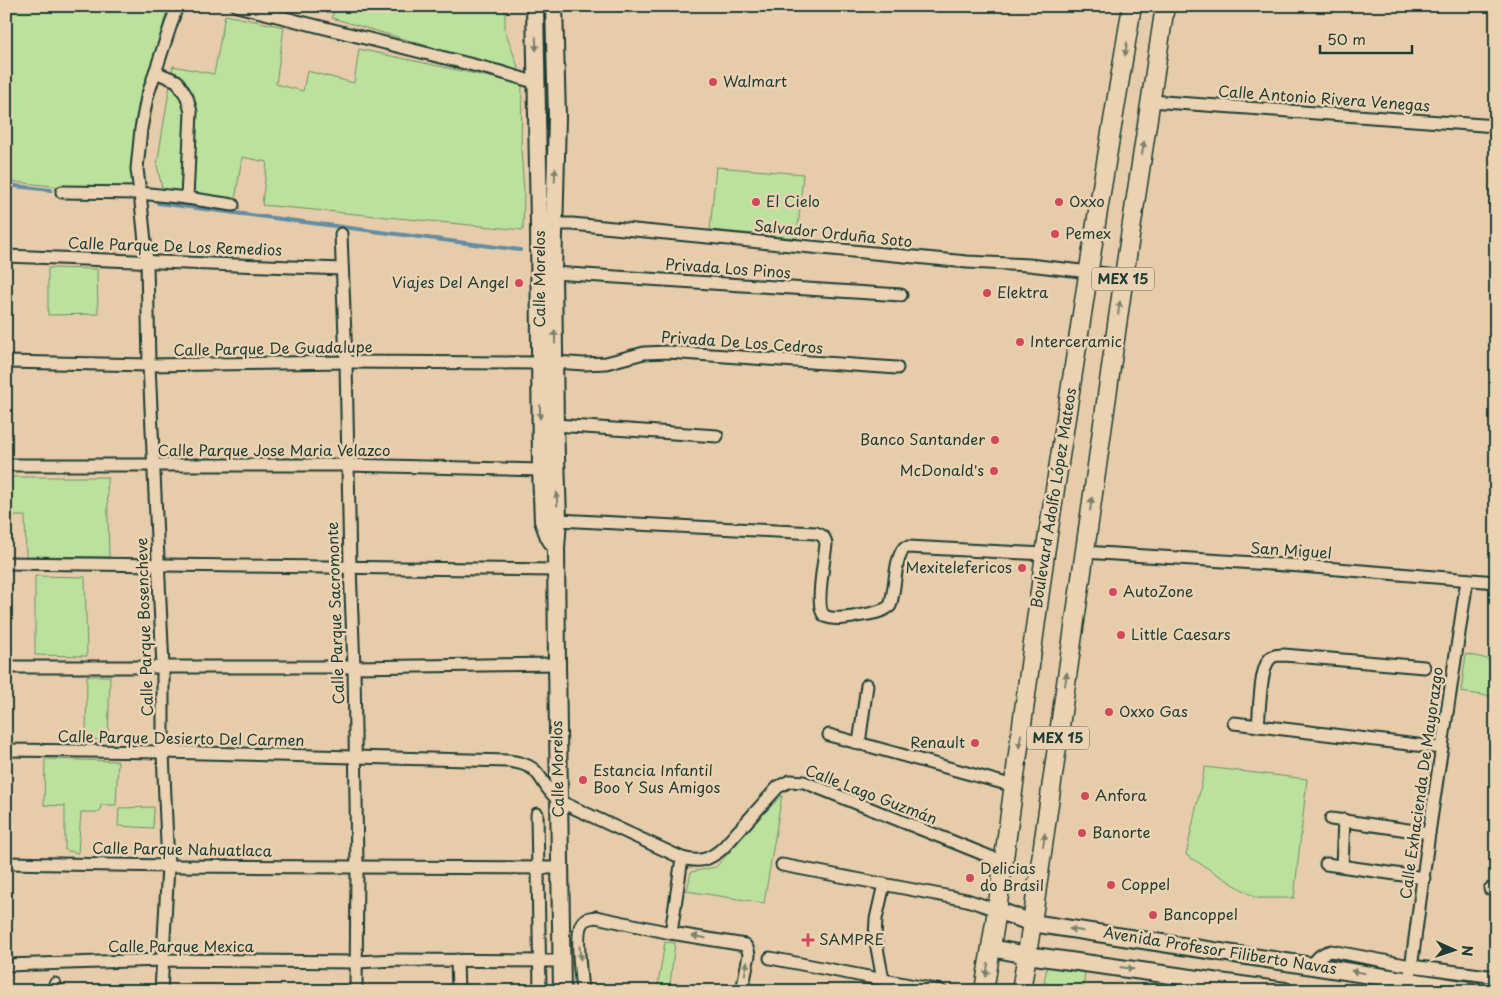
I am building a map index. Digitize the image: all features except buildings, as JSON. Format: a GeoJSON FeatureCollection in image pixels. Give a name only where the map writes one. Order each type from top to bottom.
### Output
{"type":"FeatureCollection","features":[{"type":"Feature","properties":{"kind":"main road","name":"Calle Morelos"},"geometry":{"type":"LineString","coordinates":[[535,6],[537,83],[547,224],[553,273],[541,470],[543,521],[549,537],[556,548]]}},
{"type":"Feature","properties":{"kind":"main road","name":"Calle Morelos"},"geometry":{"type":"LineString","coordinates":[[554,6],[557,117],[547,224],[548,363],[555,425],[558,520],[556,548],[556,664],[562,991]]}},
{"type":"Feature","properties":{"kind":"main road","name":"Boulevard Adolfo López Mateos"},"geometry":{"type":"LineString","coordinates":[[984,991],[1045,554],[1088,272],[1132,6]]}},
{"type":"Feature","properties":{"kind":"main road","name":"MEX 15"},"geometry":{"type":"LineString","coordinates":[[1021,991],[1124,276],[1166,6]]}},
{"type":"Feature","properties":{"kind":"main road","name":"Avenida Profesor Filiberto Navas"},"geometry":{"type":"LineString","coordinates":[[996,910],[1032,923],[1409,979],[1475,991]]}},
{"type":"Feature","properties":{"kind":"main road","name":"Avenida Profesor Filiberto Navas"},"geometry":{"type":"LineString","coordinates":[[991,948],[1223,986],[1285,991]]}},
{"type":"Feature","properties":{"kind":"street","name":"Calle Parque Bosencheve"},"geometry":{"type":"LineString","coordinates":[[161,991],[168,866],[163,752],[162,667],[149,365],[147,261],[136,169],[147,97],[177,6]]}},
{"type":"Feature","properties":{"kind":"street"},"geometry":{"type":"LineString","coordinates":[[237,6],[284,12],[537,83]]}},
{"type":"Feature","properties":{"kind":"street"},"geometry":{"type":"LineString","coordinates":[[155,72],[177,80],[188,97],[191,112],[187,198]]}},
{"type":"Feature","properties":{"kind":"street","name":"Calle Antonio Rivera Venegas"},"geometry":{"type":"LineString","coordinates":[[1150,101],[1496,126]]}},
{"type":"Feature","properties":{"kind":"street"},"geometry":{"type":"LineString","coordinates":[[62,192],[140,193],[233,205]]}},
{"type":"Feature","properties":{"kind":"street","name":"Salvador Orduña Soto"},"geometry":{"type":"LineString","coordinates":[[547,224],[572,224],[957,262],[1028,265],[1124,276]]}},
{"type":"Feature","properties":{"kind":"street","name":"Calle Parque Sacromonte"},"geometry":{"type":"LineString","coordinates":[[341,234],[354,667],[357,866],[356,991]]}},
{"type":"Feature","properties":{"kind":"street","name":"Calle Parque De Los Remedios"},"geometry":{"type":"LineString","coordinates":[[6,256],[342,269]]}},
{"type":"Feature","properties":{"kind":"street","name":"Privada Los Pinos"},"geometry":{"type":"LineString","coordinates":[[553,273],[901,295]]}},
{"type":"Feature","properties":{"kind":"street","name":"Privada De Los Cedros"},"geometry":{"type":"LineString","coordinates":[[548,363],[584,364],[606,362],[644,353],[661,352],[897,368]]}},
{"type":"Feature","properties":{"kind":"street","name":"Calle Parque De Guadalupe"},"geometry":{"type":"LineString","coordinates":[[6,362],[149,365],[346,362],[548,363]]}},
{"type":"Feature","properties":{"kind":"street"},"geometry":{"type":"LineString","coordinates":[[555,425],[717,436]]}},
{"type":"Feature","properties":{"kind":"street","name":"Calle Parque Jose Maria Velazco"},"geometry":{"type":"LineString","coordinates":[[6,465],[347,465],[541,470]]}},
{"type":"Feature","properties":{"kind":"street"},"geometry":{"type":"LineString","coordinates":[[558,520],[816,533],[825,538],[826,544],[819,600],[825,616],[836,618],[878,612],[890,606],[900,556],[904,548],[1045,554]]}},
{"type":"Feature","properties":{"kind":"street","name":"San Miguel"},"geometry":{"type":"LineString","coordinates":[[1084,552],[1301,566],[1496,582]]}},
{"type":"Feature","properties":{"kind":"street"},"geometry":{"type":"LineString","coordinates":[[6,564],[556,570]]}},
{"type":"Feature","properties":{"kind":"street","name":"Calle Exhacienda De Mayorazgo"},"geometry":{"type":"LineString","coordinates":[[1409,979],[1467,580]]}},
{"type":"Feature","properties":{"kind":"street"},"geometry":{"type":"LineString","coordinates":[[1258,726],[1263,672],[1266,663],[1275,656],[1284,655],[1424,667]]}},
{"type":"Feature","properties":{"kind":"street"},"geometry":{"type":"LineString","coordinates":[[6,667],[354,667],[556,664]]}},
{"type":"Feature","properties":{"kind":"street"},"geometry":{"type":"LineString","coordinates":[[859,744],[867,685]]}},
{"type":"Feature","properties":{"kind":"street"},"geometry":{"type":"LineString","coordinates":[[1234,723],[1442,748]]}},
{"type":"Feature","properties":{"kind":"street"},"geometry":{"type":"LineString","coordinates":[[828,735],[1014,786]]}},
{"type":"Feature","properties":{"kind":"street","name":"Calle Parque Desierto Del Carmen"},"geometry":{"type":"LineString","coordinates":[[6,750],[163,752],[520,762],[538,772],[552,795],[559,801]]}},
{"type":"Feature","properties":{"kind":"street","name":"Calle Lago Guzmán"},"geometry":{"type":"LineString","coordinates":[[559,801],[682,858],[699,861],[714,855],[723,848],[778,787],[790,781],[804,782],[1003,862]]}},
{"type":"Feature","properties":{"kind":"street"},"geometry":{"type":"LineString","coordinates":[[537,814],[540,991]]}},
{"type":"Feature","properties":{"kind":"street"},"geometry":{"type":"LineString","coordinates":[[1331,819],[1429,833]]}},
{"type":"Feature","properties":{"kind":"street"},"geometry":{"type":"LineString","coordinates":[[1342,866],[1344,820]]}},
{"type":"Feature","properties":{"kind":"street"},"geometry":{"type":"LineString","coordinates":[[671,933],[682,858]]}},
{"type":"Feature","properties":{"kind":"street","name":"Calle Parque Nahuatlaca"},"geometry":{"type":"LineString","coordinates":[[6,863],[168,866],[560,868]]}},
{"type":"Feature","properties":{"kind":"street"},"geometry":{"type":"LineString","coordinates":[[1326,864],[1424,878]]}},
{"type":"Feature","properties":{"kind":"street"},"geometry":{"type":"LineString","coordinates":[[782,865],[967,900],[996,910]]}},
{"type":"Feature","properties":{"kind":"street"},"geometry":{"type":"LineString","coordinates":[[883,980],[875,936],[876,919],[884,884]]}},
{"type":"Feature","properties":{"kind":"street"},"geometry":{"type":"LineString","coordinates":[[582,991],[579,935],[582,922],[596,917],[671,933],[747,946],[748,955],[742,991]]}},
{"type":"Feature","properties":{"kind":"street"},"geometry":{"type":"LineString","coordinates":[[770,958],[941,991]]}},
{"type":"Feature","properties":{"kind":"street","name":"Calle Parque Mexica"},"geometry":{"type":"LineString","coordinates":[[6,965],[162,960],[356,962],[457,960],[561,961]]}},
{"type":"Feature","properties":{"kind":"street"},"geometry":{"type":"LineString","coordinates":[[457,960],[458,991]]}},
{"type":"Feature","properties":{"kind":"street"},"geometry":{"type":"LineString","coordinates":[[1409,979],[1496,977]]}},
{"type":"Feature","properties":{"kind":"green space"},"geometry":{"type":"Polygon","coordinates":[[[6,6],[168,6],[153,63],[136,151],[147,196],[6,181],[6,6]]]}},
{"type":"Feature","properties":{"kind":"green space"},"geometry":{"type":"Polygon","coordinates":[[[335,6],[505,6],[505,30],[520,73],[332,18],[335,6]]]}},
{"type":"Feature","properties":{"kind":"green space"},"geometry":{"type":"Polygon","coordinates":[[[225,15],[284,27],[276,84],[303,91],[307,71],[354,83],[359,49],[522,84],[523,230],[262,205],[267,162],[242,157],[235,200],[164,197],[157,165],[173,66],[214,74],[225,15]]]}},
{"type":"Feature","properties":{"kind":"green space","name":"El Cielo"},"geometry":{"type":"Polygon","coordinates":[[[716,167],[803,174],[797,238],[710,230],[716,167]]]}},
{"type":"Feature","properties":{"kind":"green space"},"geometry":{"type":"Polygon","coordinates":[[[48,268],[97,269],[98,314],[48,315],[48,268]]]}},
{"type":"Feature","properties":{"kind":"green space"},"geometry":{"type":"Polygon","coordinates":[[[7,477],[107,477],[109,557],[26,556],[25,516],[6,516],[7,477]]]}},
{"type":"Feature","properties":{"kind":"green space"},"geometry":{"type":"Polygon","coordinates":[[[35,576],[85,577],[87,656],[35,655],[35,576]]]}},
{"type":"Feature","properties":{"kind":"green space"},"geometry":{"type":"Polygon","coordinates":[[[1466,654],[1496,661],[1496,697],[1461,692],[1466,654]]]}},
{"type":"Feature","properties":{"kind":"green space"},"geometry":{"type":"Polygon","coordinates":[[[87,676],[110,676],[108,740],[86,739],[87,676]]]}},
{"type":"Feature","properties":{"kind":"green space"},"geometry":{"type":"Polygon","coordinates":[[[45,759],[118,761],[116,805],[101,805],[100,812],[81,812],[78,853],[65,850],[65,806],[44,805],[45,759]]]}},
{"type":"Feature","properties":{"kind":"green space"},"geometry":{"type":"Polygon","coordinates":[[[1205,767],[1307,779],[1294,898],[1256,898],[1186,855],[1205,767]]]}},
{"type":"Feature","properties":{"kind":"green space"},"geometry":{"type":"Polygon","coordinates":[[[782,795],[764,903],[687,891],[691,872],[716,867],[782,795]]]}},
{"type":"Feature","properties":{"kind":"green space"},"geometry":{"type":"Polygon","coordinates":[[[154,807],[153,828],[118,826],[119,808],[154,807]]]}},
{"type":"Feature","properties":{"kind":"green space"},"geometry":{"type":"Polygon","coordinates":[[[665,942],[675,943],[669,991],[657,991],[665,942]]]}},
{"type":"Feature","properties":{"kind":"green space"},"geometry":{"type":"Polygon","coordinates":[[[1047,966],[1085,972],[1083,990],[1044,983],[1047,966]]]}},
{"type":"Feature","properties":{"kind":"waterway"},"geometry":{"type":"LineString","coordinates":[[6,185],[51,190]]}},
{"type":"Feature","properties":{"kind":"waterway"},"geometry":{"type":"LineString","coordinates":[[158,203],[520,250]]}},
{"type":"Feature","properties":{"kind":"place","name":"Walmart"},"geometry":{"type":"Point","coordinates":[713,82]}},
{"type":"Feature","properties":{"kind":"place","name":"El Cielo"},"geometry":{"type":"Point","coordinates":[756,202]}},
{"type":"Feature","properties":{"kind":"place","name":"Oxxo"},"geometry":{"type":"Point","coordinates":[1059,202]}},
{"type":"Feature","properties":{"kind":"place","name":"Pemex"},"geometry":{"type":"Point","coordinates":[1055,234]}},
{"type":"Feature","properties":{"kind":"place","name":"Viajes Del Angel"},"geometry":{"type":"Point","coordinates":[519,283]}},
{"type":"Feature","properties":{"kind":"place","name":"Elektra"},"geometry":{"type":"Point","coordinates":[987,293]}},
{"type":"Feature","properties":{"kind":"place","name":"Interceramic"},"geometry":{"type":"Point","coordinates":[1020,342]}},
{"type":"Feature","properties":{"kind":"place","name":"Banco Santander"},"geometry":{"type":"Point","coordinates":[995,440]}},
{"type":"Feature","properties":{"kind":"place","name":"McDonald's"},"geometry":{"type":"Point","coordinates":[994,471]}},
{"type":"Feature","properties":{"kind":"place","name":"Mexitelefericos"},"geometry":{"type":"Point","coordinates":[1022,568]}},
{"type":"Feature","properties":{"kind":"place","name":"AutoZone"},"geometry":{"type":"Point","coordinates":[1113,592]}},
{"type":"Feature","properties":{"kind":"place","name":"Little Caesars"},"geometry":{"type":"Point","coordinates":[1121,635]}},
{"type":"Feature","properties":{"kind":"place","name":"Oxxo Gas"},"geometry":{"type":"Point","coordinates":[1109,712]}},
{"type":"Feature","properties":{"kind":"place","name":"Renault"},"geometry":{"type":"Point","coordinates":[975,743]}},
{"type":"Feature","properties":{"kind":"place","name":"Estancia Infantil Boo Y Sus Amigos"},"geometry":{"type":"Point","coordinates":[583,780]}},
{"type":"Feature","properties":{"kind":"place","name":"Anfora"},"geometry":{"type":"Point","coordinates":[1085,796]}},
{"type":"Feature","properties":{"kind":"place","name":"Banorte"},"geometry":{"type":"Point","coordinates":[1082,833]}},
{"type":"Feature","properties":{"kind":"place","name":"Delicias do Brasil"},"geometry":{"type":"Point","coordinates":[970,878]}},
{"type":"Feature","properties":{"kind":"place","name":"Coppel"},"geometry":{"type":"Point","coordinates":[1111,885]}},
{"type":"Feature","properties":{"kind":"place","name":"Bancoppel"},"geometry":{"type":"Point","coordinates":[1153,915]}},
{"type":"Feature","properties":{"kind":"place","name":"SAMPRE"},"geometry":{"type":"Point","coordinates":[808,940]}}]}
